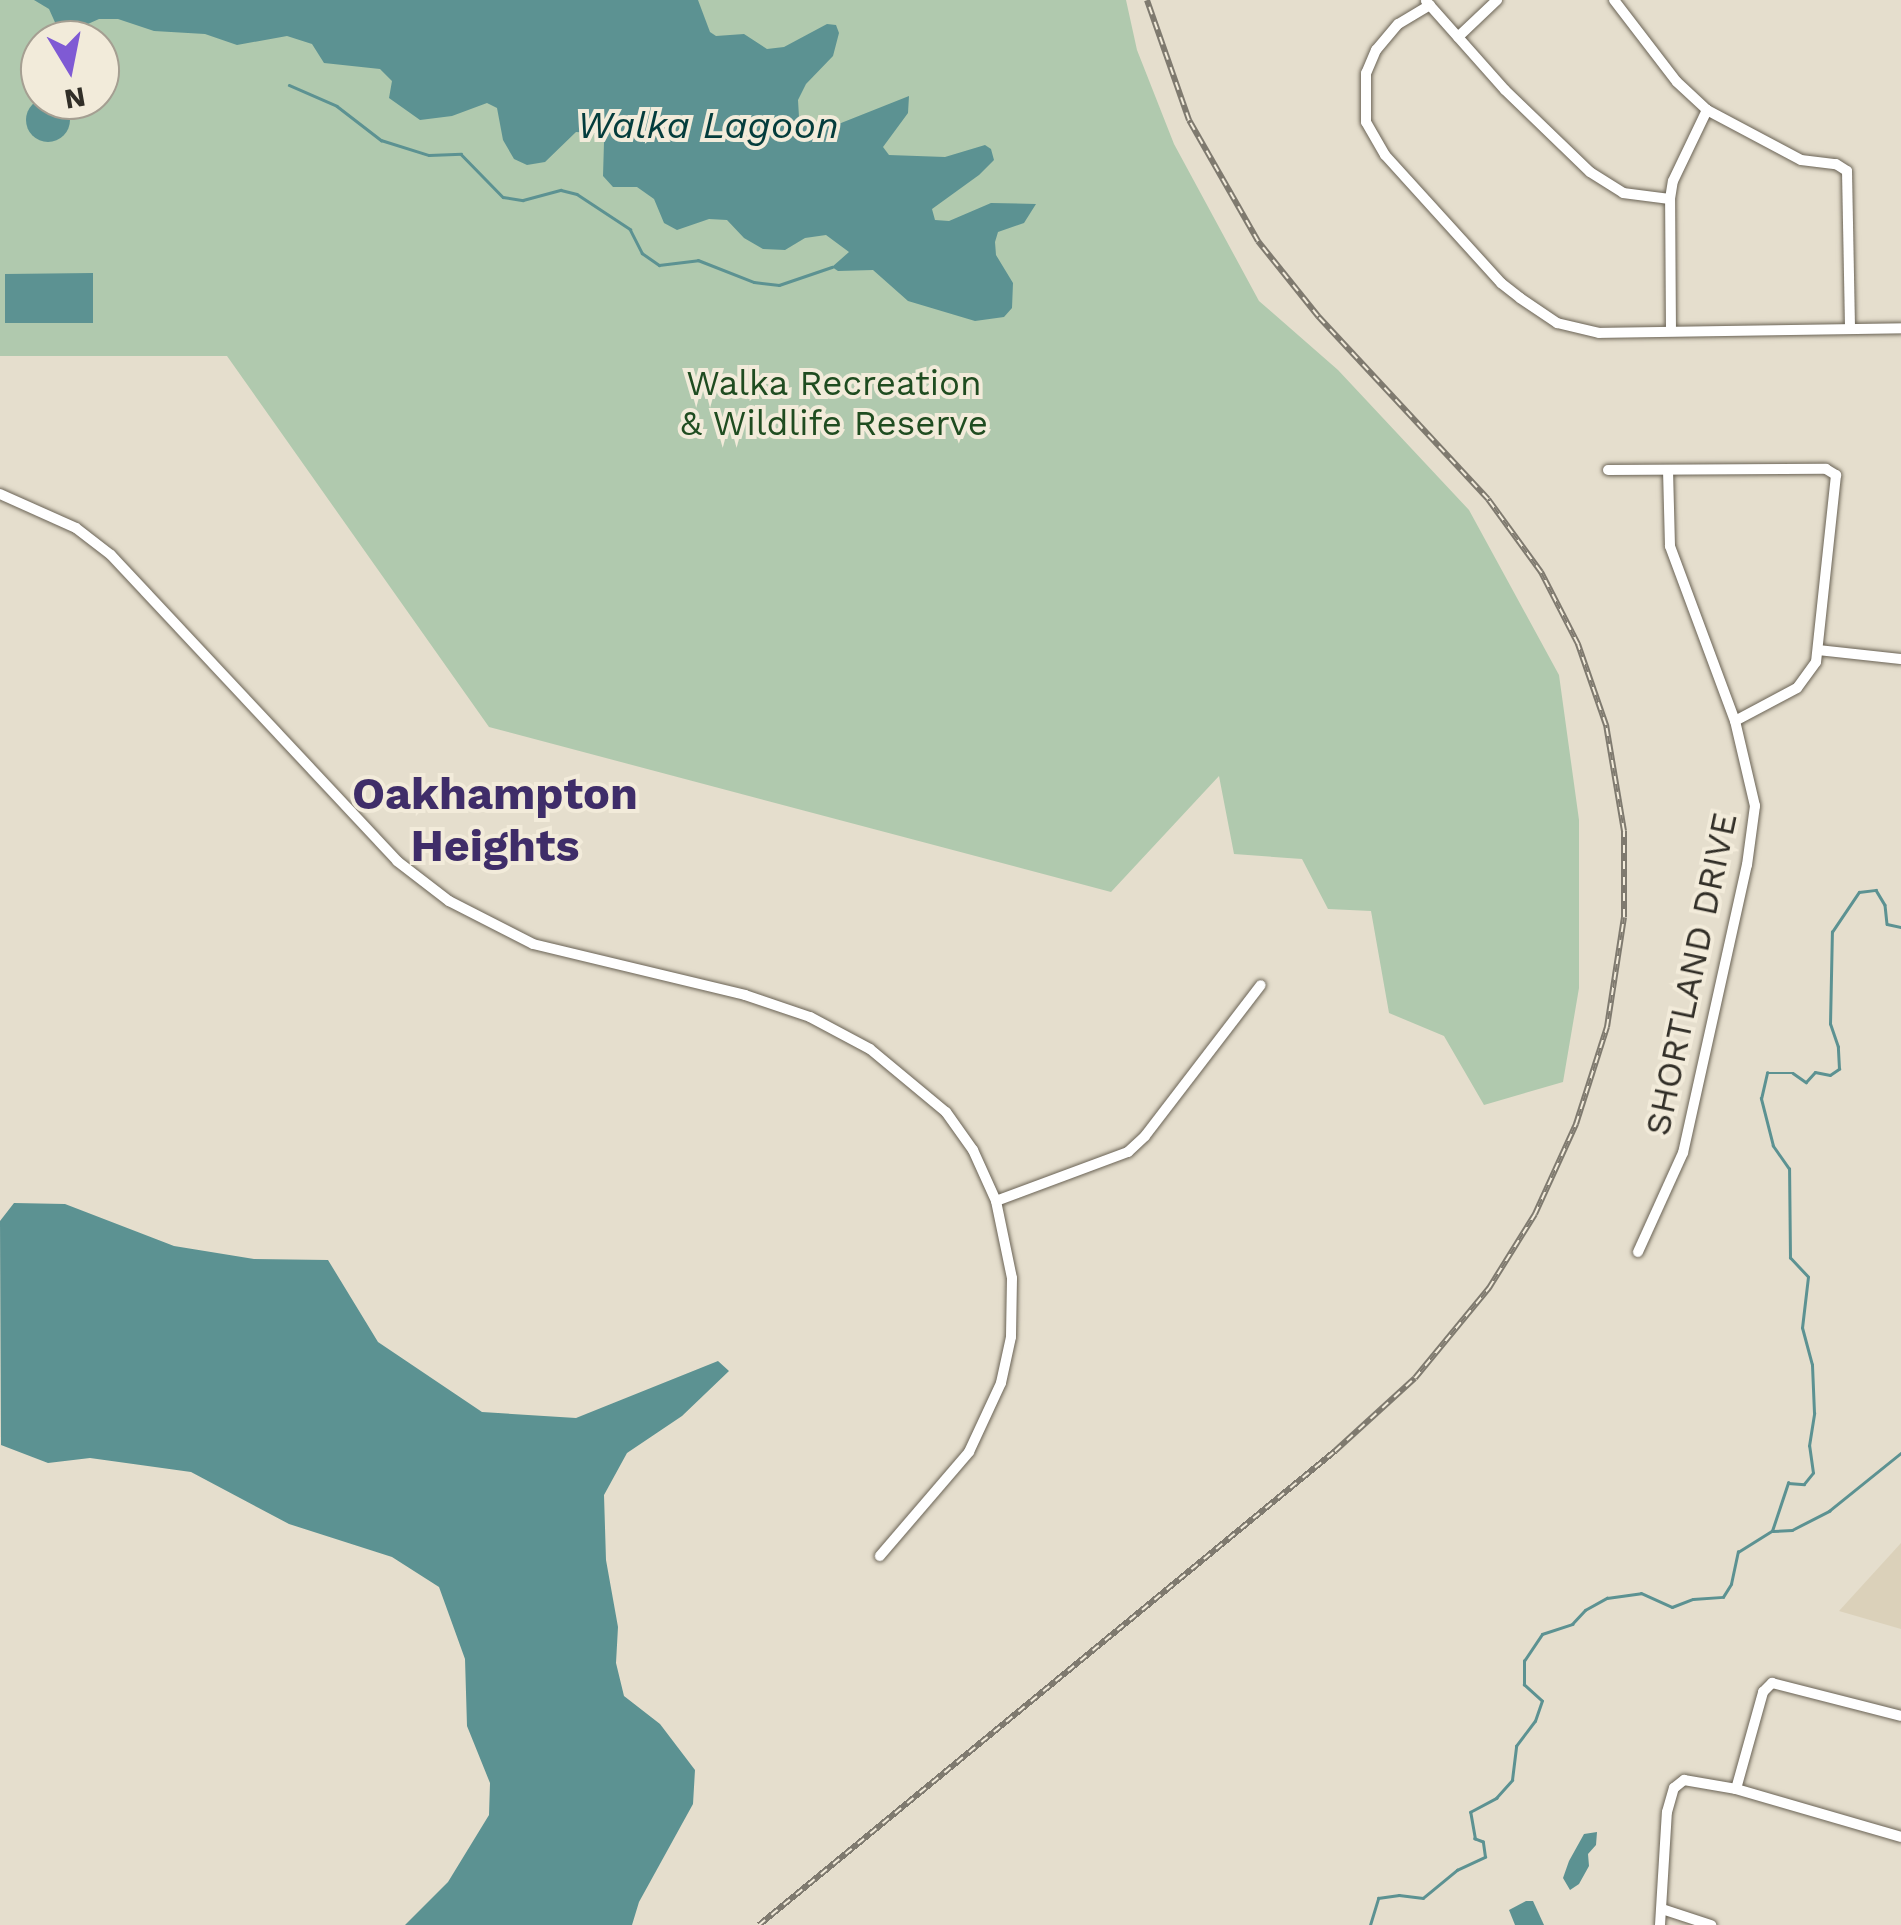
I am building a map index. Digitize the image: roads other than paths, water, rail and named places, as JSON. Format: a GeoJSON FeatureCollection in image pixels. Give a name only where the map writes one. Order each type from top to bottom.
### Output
{"type":"FeatureCollection","features":[{"type":"Feature","properties":{"kind":"street"},"geometry":{"type":"LineString","coordinates":[[1458,37],[1497,0]]}},
{"type":"Feature","properties":{"kind":"street"},"geometry":{"type":"LineString","coordinates":[[1614,0],[1677,82],[1707,110],[1801,160],[1836,164],[1847,171],[1850,328]]}},
{"type":"Feature","properties":{"kind":"street"},"geometry":{"type":"LineString","coordinates":[[1670,199],[1623,194],[1590,172],[1428,3],[1398,24],[1376,50],[1366,73],[1366,122],[1384,155],[1501,283],[1557,323],[1599,333],[1901,328]]}},
{"type":"Feature","properties":{"kind":"street"},"geometry":{"type":"LineString","coordinates":[[1671,331],[1670,199],[1673,181],[1707,110]]}},
{"type":"Feature","properties":{"kind":"street"},"geometry":{"type":"LineString","coordinates":[[1608,470],[1826,469],[1836,475],[1818,650],[1812,671],[1797,688],[1735,721]]}},
{"type":"Feature","properties":{"kind":"street","name":"SHORTLAND DRIVE"},"geometry":{"type":"LineString","coordinates":[[1638,1252],[1683,1153],[1754,833],[1752,782],[1735,721],[1670,546],[1668,471]]}},
{"type":"Feature","properties":{"kind":"street"},"geometry":{"type":"LineString","coordinates":[[0,494],[76,528],[111,556],[397,861],[448,901],[533,944],[745,995],[810,1018],[870,1050],[946,1112],[973,1150],[996,1201],[1007,1241],[1013,1306],[1001,1383],[969,1452],[880,1556]]}},
{"type":"Feature","properties":{"kind":"street"},"geometry":{"type":"LineString","coordinates":[[1818,650],[1901,658]]}},
{"type":"Feature","properties":{"kind":"street"},"geometry":{"type":"LineString","coordinates":[[996,1201],[1128,1152],[1145,1136],[1261,985]]}},
{"type":"Feature","properties":{"kind":"street"},"geometry":{"type":"LineString","coordinates":[[1736,1789],[1761,1699],[1772,1683],[1901,1716]]}},
{"type":"Feature","properties":{"kind":"street"},"geometry":{"type":"LineString","coordinates":[[1660,1925],[1664,1831],[1674,1788],[1690,1778],[1901,1837]]}},
{"type":"Feature","properties":{"kind":"street"},"geometry":{"type":"LineString","coordinates":[[1662,1909],[1711,1925]]}},
{"type":"Feature","properties":{"kind":"water","name":"Walka Lagoon"},"geometry":{"type":"Polygon","coordinates":[[[34,0],[698,0],[710,32],[716,36],[744,34],[767,49],[784,47],[827,24],[836,25],[839,33],[833,56],[806,84],[798,100],[799,117],[820,128],[836,125],[909,96],[908,113],[883,147],[889,155],[945,157],[985,145],[991,149],[994,160],[932,209],[935,220],[949,221],[991,203],[1036,204],[1024,223],[998,232],[995,242],[996,255],[1013,283],[1012,308],[1004,317],[975,321],[908,301],[873,270],[838,271],[832,267],[849,252],[826,235],[805,238],[785,250],[763,249],[744,238],[727,220],[709,219],[677,230],[664,223],[654,199],[637,187],[613,187],[603,176],[604,142],[593,133],[576,132],[545,162],[527,165],[514,159],[503,140],[497,108],[487,103],[452,116],[420,120],[389,98],[392,81],[380,69],[324,63],[312,44],[287,36],[237,45],[205,34],[154,31],[118,19],[54,20],[49,9],[34,0]]]}},
{"type":"Feature","properties":{"kind":"water"},"geometry":{"type":"Polygon","coordinates":[[[26,120],[70,120],[63,135],[48,142],[28,128],[26,120]]]}},
{"type":"Feature","properties":{"kind":"water"},"geometry":{"type":"Polygon","coordinates":[[[93,273],[93,323],[5,323],[5,274],[93,273]]]}},
{"type":"Feature","properties":{"kind":"water"},"geometry":{"type":"Polygon","coordinates":[[[14,1203],[65,1204],[174,1246],[254,1259],[328,1260],[378,1342],[482,1412],[576,1418],[718,1361],[729,1371],[682,1416],[627,1453],[604,1495],[606,1560],[618,1627],[616,1663],[624,1696],[660,1724],[695,1770],[693,1804],[639,1902],[632,1925],[405,1925],[448,1882],[489,1815],[490,1783],[467,1726],[465,1659],[439,1587],[392,1557],[289,1524],[191,1472],[90,1458],[48,1463],[1,1445],[0,1221],[14,1203]]]}},
{"type":"Feature","properties":{"kind":"water"},"geometry":{"type":"Polygon","coordinates":[[[1597,1832],[1596,1845],[1588,1854],[1589,1866],[1579,1884],[1570,1890],[1563,1878],[1569,1861],[1584,1834],[1597,1832]]]}},
{"type":"Feature","properties":{"kind":"water"},"geometry":{"type":"Polygon","coordinates":[[[1533,1901],[1544,1925],[1515,1925],[1509,1910],[1533,1901]]]}},
{"type":"Feature","properties":{"kind":"waterway"},"geometry":{"type":"LineString","coordinates":[[289,85],[337,106],[381,140],[429,155],[461,154],[503,197],[523,200],[561,190],[577,194],[630,229],[642,253],[659,265],[698,260],[754,282],[779,285],[832,267]]}},
{"type":"Feature","properties":{"kind":"waterway"},"geometry":{"type":"LineString","coordinates":[[1370,1925],[1378,1898],[1423,1898],[1457,1870],[1485,1857],[1483,1842],[1475,1839],[1470,1812],[1496,1798],[1512,1780],[1516,1746],[1535,1721],[1542,1701],[1524,1685],[1524,1661],[1542,1634],[1572,1624],[1585,1610],[1607,1598],[1641,1593],[1672,1607],[1693,1599],[1723,1597],[1731,1584],[1738,1552],[1772,1531],[1788,1483],[1804,1484],[1813,1473],[1809,1446],[1814,1413],[1812,1365],[1802,1328],[1808,1277],[1790,1258],[1789,1169],[1773,1146],[1761,1099],[1767,1073],[1793,1073],[1806,1082],[1815,1072],[1830,1075],[1839,1069],[1838,1047],[1830,1024],[1832,932],[1859,892],[1876,890],[1885,905],[1887,924],[1901,927]]}},
{"type":"Feature","properties":{"kind":"waterway"},"geometry":{"type":"LineString","coordinates":[[1773,1531],[1792,1530],[1829,1511],[1901,1453]]}},
{"type":"Feature","properties":{"kind":"railway"},"geometry":{"type":"LineString","coordinates":[[759,1925],[1335,1451],[1415,1378],[1489,1288],[1535,1214],[1576,1124],[1607,1027],[1624,917],[1624,831],[1606,725],[1578,644],[1541,572],[1488,499],[1318,316],[1258,241],[1189,120],[1147,0]]}},
{"type":"Feature","properties":{"kind":"district","name":"Oakhampton Heights"},"geometry":{"type":"Point","coordinates":[495,820]}},
{"type":"Feature","properties":{"kind":"park label","name":"Walka Recreation & Wildlife Reserve"},"geometry":{"type":"Point","coordinates":[834,403]}}]}
